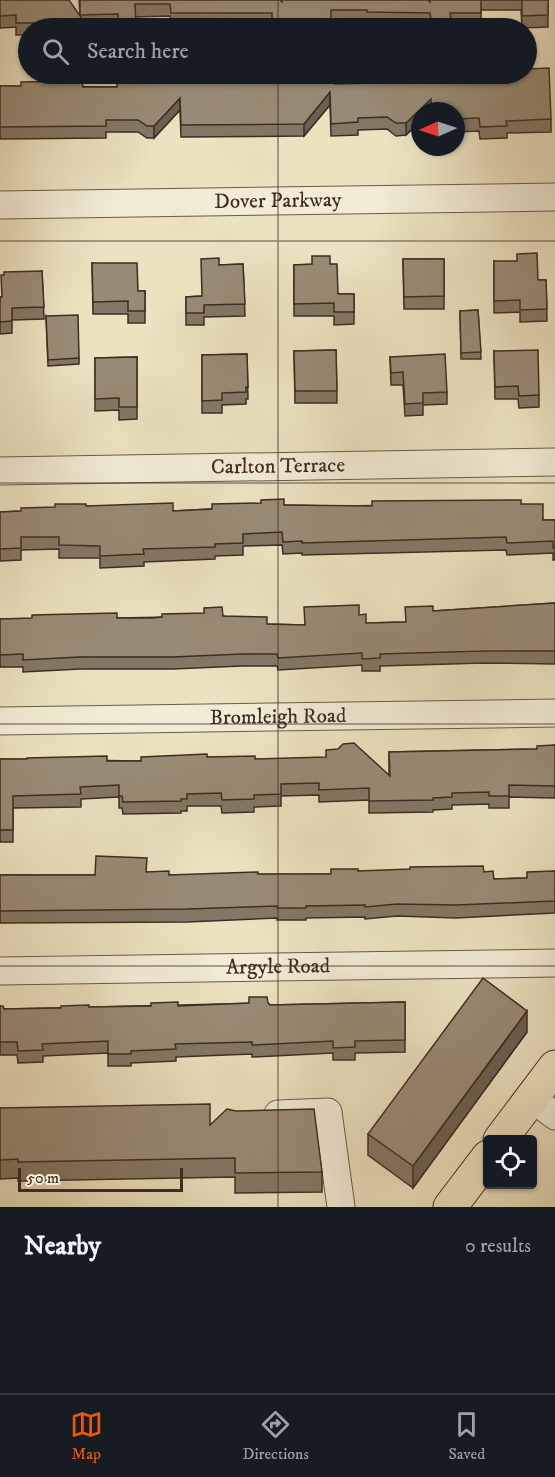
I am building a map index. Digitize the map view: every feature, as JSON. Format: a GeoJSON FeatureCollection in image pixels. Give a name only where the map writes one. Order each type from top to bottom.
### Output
{"type":"FeatureCollection","features":[{"type":"Feature","properties":{"kind":"main road"},"geometry":{"type":"LineString","coordinates":[[507,1135],[543,1107],[555,1066]]}},
{"type":"Feature","properties":{"kind":"main road"},"geometry":{"type":"LineString","coordinates":[[450,1207],[483,1164]]}},
{"type":"Feature","properties":{"kind":"street","name":"Dover Parkway"},"geometry":{"type":"LineString","coordinates":[[0,205],[555,197]]}},
{"type":"Feature","properties":{"kind":"street","name":"Carlton Terrace"},"geometry":{"type":"LineString","coordinates":[[0,471],[555,462]]}},
{"type":"Feature","properties":{"kind":"street","name":"Bromleigh Road"},"geometry":{"type":"LineString","coordinates":[[0,721],[555,713]]}},
{"type":"Feature","properties":{"kind":"street","name":"Argyle Road"},"geometry":{"type":"LineString","coordinates":[[0,971],[555,963]]}},
{"type":"Feature","properties":{"kind":"street"},"geometry":{"type":"LineString","coordinates":[[258,1114],[328,1112],[341,1207]]}},
{"type":"Feature","properties":{"kind":"building"},"geometry":{"type":"Polygon","coordinates":[[[0,0],[69,0],[82,18],[18,18],[18,23],[16,23],[16,15],[0,16],[0,0]]]}},
{"type":"Feature","properties":{"kind":"building"},"geometry":{"type":"Polygon","coordinates":[[[80,0],[280,0],[282,2],[282,0],[428,0],[430,2],[430,0],[481,0],[481,13],[450,13],[451,18],[431,18],[430,13],[367,12],[367,10],[331,10],[331,18],[272,18],[272,13],[171,13],[170,4],[135,4],[136,18],[118,18],[118,14],[80,15],[80,0]]]}},
{"type":"Feature","properties":{"kind":"building"},"geometry":{"type":"Polygon","coordinates":[[[522,0],[548,0],[548,15],[522,16],[522,0]]]}},
{"type":"Feature","properties":{"kind":"building"},"geometry":{"type":"Polygon","coordinates":[[[549,68],[551,119],[506,121],[507,126],[480,127],[479,118],[465,119],[465,102],[431,102],[431,99],[428,102],[411,102],[411,118],[406,123],[396,123],[387,117],[358,118],[358,122],[331,124],[330,92],[304,124],[181,125],[180,98],[154,126],[147,126],[138,120],[106,120],[106,126],[0,127],[0,86],[21,86],[21,84],[82,84],[83,87],[117,87],[117,84],[537,84],[537,69],[549,68]]]}},
{"type":"Feature","properties":{"kind":"building"},"geometry":{"type":"Polygon","coordinates":[[[537,253],[538,280],[546,280],[547,309],[520,310],[520,300],[494,301],[494,261],[517,261],[517,254],[537,253]]]}},
{"type":"Feature","properties":{"kind":"building"},"geometry":{"type":"Polygon","coordinates":[[[312,256],[330,256],[330,264],[337,264],[338,294],[354,294],[354,312],[334,312],[334,303],[294,304],[294,265],[312,264],[312,256]]]}},
{"type":"Feature","properties":{"kind":"building"},"geometry":{"type":"Polygon","coordinates":[[[219,258],[219,265],[243,264],[245,304],[204,305],[204,313],[186,313],[186,297],[202,296],[201,259],[219,258]]]}},
{"type":"Feature","properties":{"kind":"building"},"geometry":{"type":"Polygon","coordinates":[[[403,259],[444,259],[444,296],[404,297],[403,259]]]}},
{"type":"Feature","properties":{"kind":"building"},"geometry":{"type":"Polygon","coordinates":[[[92,263],[137,263],[138,291],[145,291],[145,311],[128,311],[128,301],[93,302],[92,263]]]}},
{"type":"Feature","properties":{"kind":"building"},"geometry":{"type":"Polygon","coordinates":[[[42,271],[44,307],[12,308],[12,321],[0,322],[1,275],[4,275],[4,272],[42,271]]]}},
{"type":"Feature","properties":{"kind":"building"},"geometry":{"type":"Polygon","coordinates":[[[478,310],[481,352],[461,353],[460,311],[478,310]]]}},
{"type":"Feature","properties":{"kind":"building"},"geometry":{"type":"Polygon","coordinates":[[[78,315],[79,358],[48,360],[46,316],[78,315]]]}},
{"type":"Feature","properties":{"kind":"building"},"geometry":{"type":"Polygon","coordinates":[[[336,350],[337,391],[295,391],[294,351],[336,350]]]}},
{"type":"Feature","properties":{"kind":"building"},"geometry":{"type":"Polygon","coordinates":[[[538,350],[539,395],[519,396],[518,386],[495,387],[494,351],[538,350]]]}},
{"type":"Feature","properties":{"kind":"building"},"geometry":{"type":"Polygon","coordinates":[[[247,354],[248,387],[246,387],[246,392],[222,393],[222,400],[202,401],[202,355],[247,354]]]}},
{"type":"Feature","properties":{"kind":"building"},"geometry":{"type":"Polygon","coordinates":[[[445,354],[447,392],[423,393],[423,403],[405,404],[403,372],[391,373],[390,357],[445,354]]]}},
{"type":"Feature","properties":{"kind":"building"},"geometry":{"type":"Polygon","coordinates":[[[137,357],[137,407],[119,407],[119,398],[95,399],[95,358],[137,357]]]}},
{"type":"Feature","properties":{"kind":"building"},"geometry":{"type":"Polygon","coordinates":[[[284,499],[284,505],[372,506],[372,501],[521,500],[521,504],[543,504],[543,520],[555,520],[555,548],[553,548],[553,541],[507,543],[506,537],[283,542],[282,532],[243,534],[243,543],[215,544],[215,547],[143,549],[144,554],[100,556],[100,546],[59,545],[59,537],[21,537],[21,548],[0,549],[0,512],[21,511],[21,508],[55,507],[55,504],[86,504],[86,506],[173,503],[173,511],[212,509],[212,504],[261,503],[261,500],[284,499]]]}},
{"type":"Feature","properties":{"kind":"building"},"geometry":{"type":"Polygon","coordinates":[[[555,603],[555,651],[380,654],[380,658],[362,659],[362,653],[278,658],[277,654],[242,654],[23,660],[23,654],[0,655],[0,619],[32,618],[32,615],[117,613],[117,618],[152,618],[162,617],[162,614],[204,613],[204,608],[222,607],[223,616],[267,617],[267,624],[305,625],[304,607],[359,605],[359,615],[366,614],[366,623],[406,622],[405,607],[433,606],[433,611],[555,603]]]}},
{"type":"Feature","properties":{"kind":"building"},"geometry":{"type":"Polygon","coordinates":[[[354,743],[390,776],[389,752],[537,749],[537,746],[555,745],[555,786],[509,785],[509,796],[489,796],[489,792],[452,793],[452,797],[433,798],[433,800],[369,801],[369,788],[319,790],[319,783],[281,784],[281,794],[254,795],[254,799],[222,800],[221,793],[187,794],[187,799],[181,799],[181,801],[123,802],[122,796],[119,796],[119,785],[80,787],[81,794],[13,796],[13,830],[0,830],[0,759],[107,756],[107,761],[141,761],[141,757],[207,754],[207,757],[255,756],[255,759],[326,757],[326,750],[338,749],[343,744],[354,743]]]}},
{"type":"Feature","properties":{"kind":"building"},"geometry":{"type":"Polygon","coordinates":[[[96,856],[147,858],[146,872],[169,871],[169,875],[258,872],[258,874],[331,874],[331,869],[358,869],[358,871],[410,869],[410,867],[483,866],[484,872],[493,871],[494,879],[527,878],[527,872],[555,871],[555,901],[456,905],[397,904],[365,907],[365,905],[306,906],[306,908],[277,908],[277,906],[0,911],[0,875],[95,875],[96,856]]]}},
{"type":"Feature","properties":{"kind":"building"},"geometry":{"type":"Polygon","coordinates":[[[483,978],[527,1011],[413,1166],[368,1134],[483,978]]]}},
{"type":"Feature","properties":{"kind":"building"},"geometry":{"type":"Polygon","coordinates":[[[249,997],[267,997],[270,1005],[405,1002],[405,1040],[355,1041],[355,1047],[333,1048],[333,1041],[252,1045],[252,1042],[175,1044],[176,1049],[131,1051],[131,1054],[108,1054],[108,1041],[42,1044],[43,1050],[18,1051],[17,1042],[0,1042],[0,1006],[4,1009],[89,1005],[89,1007],[151,1006],[151,1003],[178,1002],[178,1006],[249,1003],[249,997]]]}},
{"type":"Feature","properties":{"kind":"building"},"geometry":{"type":"Polygon","coordinates":[[[210,1104],[210,1125],[227,1109],[236,1111],[314,1109],[322,1172],[235,1173],[235,1158],[18,1162],[18,1159],[0,1160],[0,1108],[210,1104]]]}}]}
